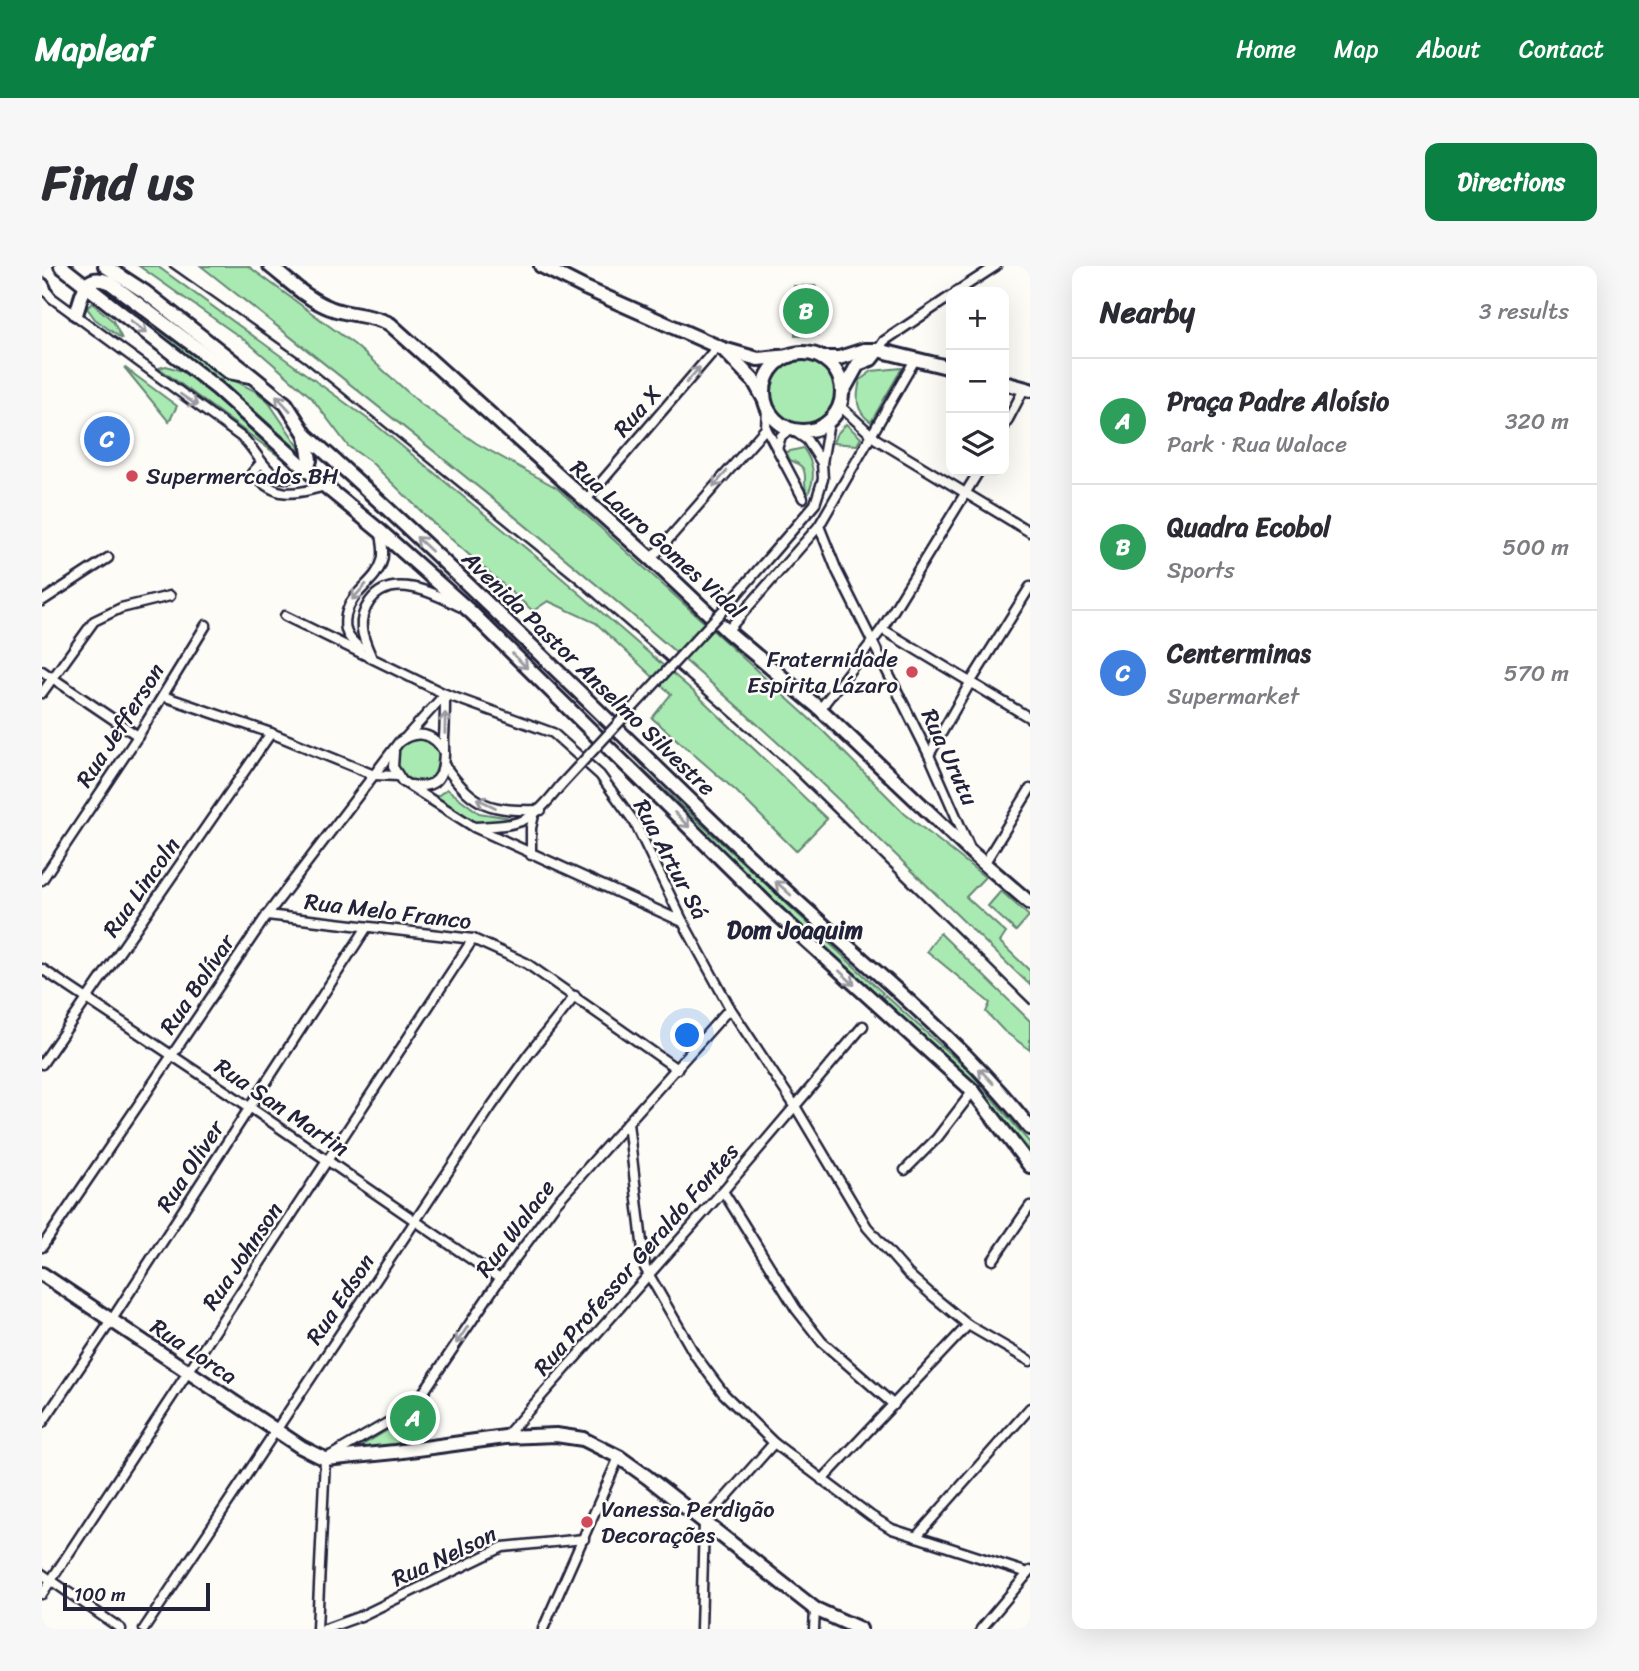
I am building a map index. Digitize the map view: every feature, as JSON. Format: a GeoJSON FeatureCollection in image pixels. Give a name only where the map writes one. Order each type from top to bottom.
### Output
{"type":"FeatureCollection","features":[{"type":"Feature","properties":{"kind":"main road","name":"Avenida Pastor Anselmo Silvestre"},"geometry":{"type":"LineString","coordinates":[[61,266],[218,389],[471,613],[774,911],[973,1091],[1030,1166]]}},
{"type":"Feature","properties":{"kind":"main road","name":"Avenida Pastor Anselmo Silvestre"},"geometry":{"type":"LineString","coordinates":[[105,266],[145,292],[286,404],[306,435],[534,646],[628,741],[763,870],[916,1006],[988,1078],[1030,1128]]}},
{"type":"Feature","properties":{"kind":"main road","name":"Rua Lauro Gomes Vidal"},"geometry":{"type":"LineString","coordinates":[[270,266],[316,302],[339,311],[378,318],[390,324],[727,631],[820,709],[972,853],[1030,903]]}},
{"type":"Feature","properties":{"kind":"main road"},"geometry":{"type":"LineString","coordinates":[[541,266],[720,347],[758,359],[801,354],[844,358],[864,351],[878,350],[946,367]]}},
{"type":"Feature","properties":{"kind":"main road"},"geometry":{"type":"LineString","coordinates":[[76,314],[85,285],[95,279],[109,282],[229,372],[253,377]]}},
{"type":"Feature","properties":{"kind":"main road"},"geometry":{"type":"LineString","coordinates":[[720,347],[754,382],[773,418],[790,429],[812,430],[829,422],[858,364],[870,359],[878,350]]}},
{"type":"Feature","properties":{"kind":"main road"},"geometry":{"type":"LineString","coordinates":[[766,404],[767,377],[780,361],[790,356]]}},
{"type":"Feature","properties":{"kind":"main road"},"geometry":{"type":"LineString","coordinates":[[822,358],[837,373],[842,393]]}},
{"type":"Feature","properties":{"kind":"main road"},"geometry":{"type":"LineString","coordinates":[[1009,384],[1027,389]]}},
{"type":"Feature","properties":{"kind":"main road"},"geometry":{"type":"LineString","coordinates":[[306,435],[310,460],[307,470]]}},
{"type":"Feature","properties":{"kind":"main road","name":"Rua Lorca"},"geometry":{"type":"LineString","coordinates":[[42,1274],[275,1430],[325,1459]]}},
{"type":"Feature","properties":{"kind":"main road"},"geometry":{"type":"LineString","coordinates":[[325,1459],[505,1437],[571,1436],[594,1442],[619,1457],[815,1609],[860,1629]]}},
{"type":"Feature","properties":{"kind":"street"},"geometry":{"type":"LineString","coordinates":[[964,287],[996,266]]}},
{"type":"Feature","properties":{"kind":"street"},"geometry":{"type":"LineString","coordinates":[[43,287],[52,298],[244,439],[261,463],[276,477],[295,478],[307,470]]}},
{"type":"Feature","properties":{"kind":"street"},"geometry":{"type":"LineString","coordinates":[[878,350],[884,341],[946,299]]}},
{"type":"Feature","properties":{"kind":"street","name":"Rua X"},"geometry":{"type":"LineString","coordinates":[[585,501],[720,347]]}},
{"type":"Feature","properties":{"kind":"street"},"geometry":{"type":"LineString","coordinates":[[727,631],[819,526],[916,358]]}},
{"type":"Feature","properties":{"kind":"street"},"geometry":{"type":"LineString","coordinates":[[1009,420],[1027,389]]}},
{"type":"Feature","properties":{"kind":"street"},"geometry":{"type":"LineString","coordinates":[[766,404],[766,428],[803,498]]}},
{"type":"Feature","properties":{"kind":"street"},"geometry":{"type":"LineString","coordinates":[[839,406],[872,436],[1030,532]]}},
{"type":"Feature","properties":{"kind":"street"},"geometry":{"type":"LineString","coordinates":[[474,827],[505,826],[526,821],[537,813],[725,608],[815,504],[823,479],[822,463],[829,422]]}},
{"type":"Feature","properties":{"kind":"street"},"geometry":{"type":"LineString","coordinates":[[651,559],[766,428]]}},
{"type":"Feature","properties":{"kind":"street"},"geometry":{"type":"LineString","coordinates":[[777,449],[781,436],[790,429],[807,440],[822,463]]}},
{"type":"Feature","properties":{"kind":"street"},"geometry":{"type":"LineString","coordinates":[[261,463],[252,473],[264,486],[277,493],[292,493],[325,486]]}},
{"type":"Feature","properties":{"kind":"street"},"geometry":{"type":"LineString","coordinates":[[820,709],[882,629],[976,476]]}},
{"type":"Feature","properties":{"kind":"street","name":"Rua Urutu"},"geometry":{"type":"LineString","coordinates":[[819,526],[837,571],[929,755],[972,853]]}},
{"type":"Feature","properties":{"kind":"street"},"geometry":{"type":"LineString","coordinates":[[371,656],[349,639],[344,627],[348,604],[377,573],[383,559],[381,532]]}},
{"type":"Feature","properties":{"kind":"street"},"geometry":{"type":"LineString","coordinates":[[42,601],[108,558]]}},
{"type":"Feature","properties":{"kind":"street"},"geometry":{"type":"LineString","coordinates":[[371,656],[362,637],[360,622],[374,595],[388,587],[406,586],[437,595],[471,613]]}},
{"type":"Feature","properties":{"kind":"street"},"geometry":{"type":"LineString","coordinates":[[929,755],[1030,587]]}},
{"type":"Feature","properties":{"kind":"street"},"geometry":{"type":"LineString","coordinates":[[42,693],[94,621],[121,608],[170,596]]}},
{"type":"Feature","properties":{"kind":"street","name":"Rua Artur Sá"},"geometry":{"type":"LineString","coordinates":[[285,616],[445,694],[553,733],[600,775],[635,823],[683,922],[730,1008],[795,1106],[853,1205],[884,1248],[916,1282],[968,1325],[1030,1361]]}},
{"type":"Feature","properties":{"kind":"street","name":"Rua Jefferson"},"geometry":{"type":"LineString","coordinates":[[42,880],[138,736],[206,625]]}},
{"type":"Feature","properties":{"kind":"street"},"geometry":{"type":"LineString","coordinates":[[882,629],[1030,718]]}},
{"type":"Feature","properties":{"kind":"street"},"geometry":{"type":"LineString","coordinates":[[42,671],[138,736]]}},
{"type":"Feature","properties":{"kind":"street"},"geometry":{"type":"LineString","coordinates":[[445,694],[394,750],[393,767],[398,776],[474,827],[683,922]]}},
{"type":"Feature","properties":{"kind":"street"},"geometry":{"type":"LineString","coordinates":[[410,785],[418,787],[434,782],[445,765],[445,694]]}},
{"type":"Feature","properties":{"kind":"street"},"geometry":{"type":"LineString","coordinates":[[163,696],[271,733],[374,775],[398,776]]}},
{"type":"Feature","properties":{"kind":"street","name":"Rua Lincoln"},"geometry":{"type":"LineString","coordinates":[[42,1063],[271,733]]}},
{"type":"Feature","properties":{"kind":"street"},"geometry":{"type":"LineString","coordinates":[[407,737],[415,734],[433,737],[444,752]]}},
{"type":"Feature","properties":{"kind":"street","name":"Rua Bolívar"},"geometry":{"type":"LineString","coordinates":[[42,1247],[267,915],[394,750]]}},
{"type":"Feature","properties":{"kind":"street"},"geometry":{"type":"LineString","coordinates":[[445,765],[461,789],[484,804],[504,811],[537,813]]}},
{"type":"Feature","properties":{"kind":"street"},"geometry":{"type":"LineString","coordinates":[[984,864],[1030,789]]}},
{"type":"Feature","properties":{"kind":"street"},"geometry":{"type":"LineString","coordinates":[[531,855],[531,828],[537,813]]}},
{"type":"Feature","properties":{"kind":"street","name":"Rua Melo Franco"},"geometry":{"type":"LineString","coordinates":[[267,915],[473,939],[526,963],[677,1069]]}},
{"type":"Feature","properties":{"kind":"street","name":"Rua Oliver"},"geometry":{"type":"LineString","coordinates":[[42,1423],[251,1108],[367,927]]}},
{"type":"Feature","properties":{"kind":"street","name":"Rua Johnson"},"geometry":{"type":"LineString","coordinates":[[42,1594],[473,939]]}},
{"type":"Feature","properties":{"kind":"street","name":"Rua San Martin"},"geometry":{"type":"LineString","coordinates":[[42,969],[500,1279]]}},
{"type":"Feature","properties":{"kind":"street","name":"Rua Edson"},"geometry":{"type":"LineString","coordinates":[[144,1629],[527,1055],[575,996]]}},
{"type":"Feature","properties":{"kind":"street","name":"Rua Walace"},"geometry":{"type":"LineString","coordinates":[[325,1459],[399,1416],[423,1392],[556,1203],[730,1008]]}},
{"type":"Feature","properties":{"kind":"street","name":"Rua Professor Geraldo Fontes"},"geometry":{"type":"LineString","coordinates":[[505,1437],[723,1191],[863,1026]]}},
{"type":"Feature","properties":{"kind":"street"},"geometry":{"type":"LineString","coordinates":[[905,1170],[937,1138],[973,1091]]}},
{"type":"Feature","properties":{"kind":"street"},"geometry":{"type":"LineString","coordinates":[[628,1123],[643,1258],[648,1276],[695,1354],[724,1394],[774,1443],[882,1522],[904,1534],[1029,1572],[981,1629]]}},
{"type":"Feature","properties":{"kind":"street"},"geometry":{"type":"LineString","coordinates":[[723,1191],[796,1309],[822,1342],[894,1405]]}},
{"type":"Feature","properties":{"kind":"street"},"geometry":{"type":"LineString","coordinates":[[993,1260],[1030,1206]]}},
{"type":"Feature","properties":{"kind":"street"},"geometry":{"type":"LineString","coordinates":[[822,1480],[968,1325]]}},
{"type":"Feature","properties":{"kind":"street"},"geometry":{"type":"LineString","coordinates":[[916,1537],[1030,1408]]}},
{"type":"Feature","properties":{"kind":"street"},"geometry":{"type":"LineString","coordinates":[[701,1629],[704,1522],[774,1443]]}},
{"type":"Feature","properties":{"kind":"street"},"geometry":{"type":"LineString","coordinates":[[543,1629],[619,1457]]}},
{"type":"Feature","properties":{"kind":"street"},"geometry":{"type":"LineString","coordinates":[[317,1629],[325,1459]]}},
{"type":"Feature","properties":{"kind":"street","name":"Rua Nelson"},"geometry":{"type":"LineString","coordinates":[[325,1629],[346,1623],[503,1547],[584,1539]]}},
{"type":"Feature","properties":{"kind":"street"},"geometry":{"type":"LineString","coordinates":[[42,1574],[121,1629]]}},
{"type":"Feature","properties":{"kind":"street"},"geometry":{"type":"LineString","coordinates":[[814,1629],[815,1609]]}},
{"type":"Feature","properties":{"kind":"green space"},"geometry":{"type":"Polygon","coordinates":[[[139,266],[157,266],[376,425],[550,568],[693,691],[827,819],[796,851],[736,791],[652,718],[671,694],[596,623],[548,601],[533,611],[433,523],[371,462],[348,446],[311,397],[250,344],[139,266]]]}},
{"type":"Feature","properties":{"kind":"green space"},"geometry":{"type":"Polygon","coordinates":[[[201,266],[248,266],[355,345],[421,404],[476,443],[557,488],[824,732],[905,814],[985,877],[966,897],[1006,933],[1000,942],[1030,971],[1030,985],[834,795],[699,672],[488,495],[201,266]]]}},
{"type":"Feature","properties":{"kind":"green space"},"geometry":{"type":"Polygon","coordinates":[[[97,284],[214,370],[267,400],[299,447],[298,450],[225,384],[96,288],[97,284]]]}},
{"type":"Feature","properties":{"kind":"green space"},"geometry":{"type":"Polygon","coordinates":[[[794,286],[816,286],[817,335],[795,336],[794,286]]]}},
{"type":"Feature","properties":{"kind":"green space"},"geometry":{"type":"Polygon","coordinates":[[[92,303],[113,321],[122,339],[95,319],[87,308],[92,303]]]}},
{"type":"Feature","properties":{"kind":"green space"},"geometry":{"type":"Polygon","coordinates":[[[803,358],[816,361],[827,368],[834,379],[837,392],[834,405],[827,416],[816,423],[803,426],[790,423],[779,416],[772,405],[769,392],[772,379],[779,368],[790,361],[803,358]]]}},
{"type":"Feature","properties":{"kind":"green space"},"geometry":{"type":"Polygon","coordinates":[[[166,366],[182,371],[215,397],[280,457],[159,368],[166,366]]]}},
{"type":"Feature","properties":{"kind":"green space"},"geometry":{"type":"Polygon","coordinates":[[[124,367],[177,406],[169,422],[124,367]]]}},
{"type":"Feature","properties":{"kind":"green space"},"geometry":{"type":"Polygon","coordinates":[[[902,368],[871,422],[859,409],[860,380],[872,371],[902,368]]]}},
{"type":"Feature","properties":{"kind":"green space"},"geometry":{"type":"Polygon","coordinates":[[[846,424],[861,438],[857,445],[833,443],[846,424]]]}},
{"type":"Feature","properties":{"kind":"green space"},"geometry":{"type":"Polygon","coordinates":[[[803,448],[813,471],[807,495],[804,470],[790,460],[786,452],[803,448]]]}},
{"type":"Feature","properties":{"kind":"green space"},"geometry":{"type":"Polygon","coordinates":[[[419,737],[435,744],[442,760],[435,776],[419,783],[403,776],[396,760],[403,744],[419,737]]]}},
{"type":"Feature","properties":{"kind":"green space"},"geometry":{"type":"Polygon","coordinates":[[[613,742],[883,993],[879,998],[609,746],[613,742]]]}},
{"type":"Feature","properties":{"kind":"green space"},"geometry":{"type":"Polygon","coordinates":[[[447,789],[479,813],[517,819],[492,824],[473,821],[435,798],[447,789]]]}},
{"type":"Feature","properties":{"kind":"green space"},"geometry":{"type":"Polygon","coordinates":[[[1001,891],[1029,916],[1016,931],[988,906],[1001,891]]]}},
{"type":"Feature","properties":{"kind":"green space"},"geometry":{"type":"Polygon","coordinates":[[[940,933],[1030,1021],[1030,1050],[1004,1031],[986,1012],[990,1003],[927,951],[940,933]]]}},
{"type":"Feature","properties":{"kind":"green space"},"geometry":{"type":"Polygon","coordinates":[[[885,995],[971,1073],[1030,1143],[1030,1151],[968,1077],[882,999],[885,995]]]}},
{"type":"Feature","properties":{"kind":"green space"},"geometry":{"type":"Polygon","coordinates":[[[426,1407],[405,1444],[356,1449],[426,1407]]]}},
{"type":"Feature","properties":{"kind":"railway"},"geometry":{"type":"LineString","coordinates":[[169,266],[305,362],[576,582],[784,763],[1030,1004]]}},
{"type":"Feature","properties":{"kind":"place","name":"Quadra Ecobol"},"geometry":{"type":"Point","coordinates":[806,311]}},
{"type":"Feature","properties":{"kind":"place","name":"Centerminas"},"geometry":{"type":"Point","coordinates":[107,439]}},
{"type":"Feature","properties":{"kind":"place","name":"Supermercados BH"},"geometry":{"type":"Point","coordinates":[132,476]}},
{"type":"Feature","properties":{"kind":"place","name":"Fraternidade Espírita Lázaro"},"geometry":{"type":"Point","coordinates":[912,672]}},
{"type":"Feature","properties":{"kind":"place","name":"Praça Padre Aloísio"},"geometry":{"type":"Point","coordinates":[413,1418]}},
{"type":"Feature","properties":{"kind":"place","name":"Vanessa Perdigão Decorações"},"geometry":{"type":"Point","coordinates":[587,1522]}},
{"type":"Feature","properties":{"kind":"district","name":"Dom Joaquim"},"geometry":{"type":"Point","coordinates":[795,930]}}]}
